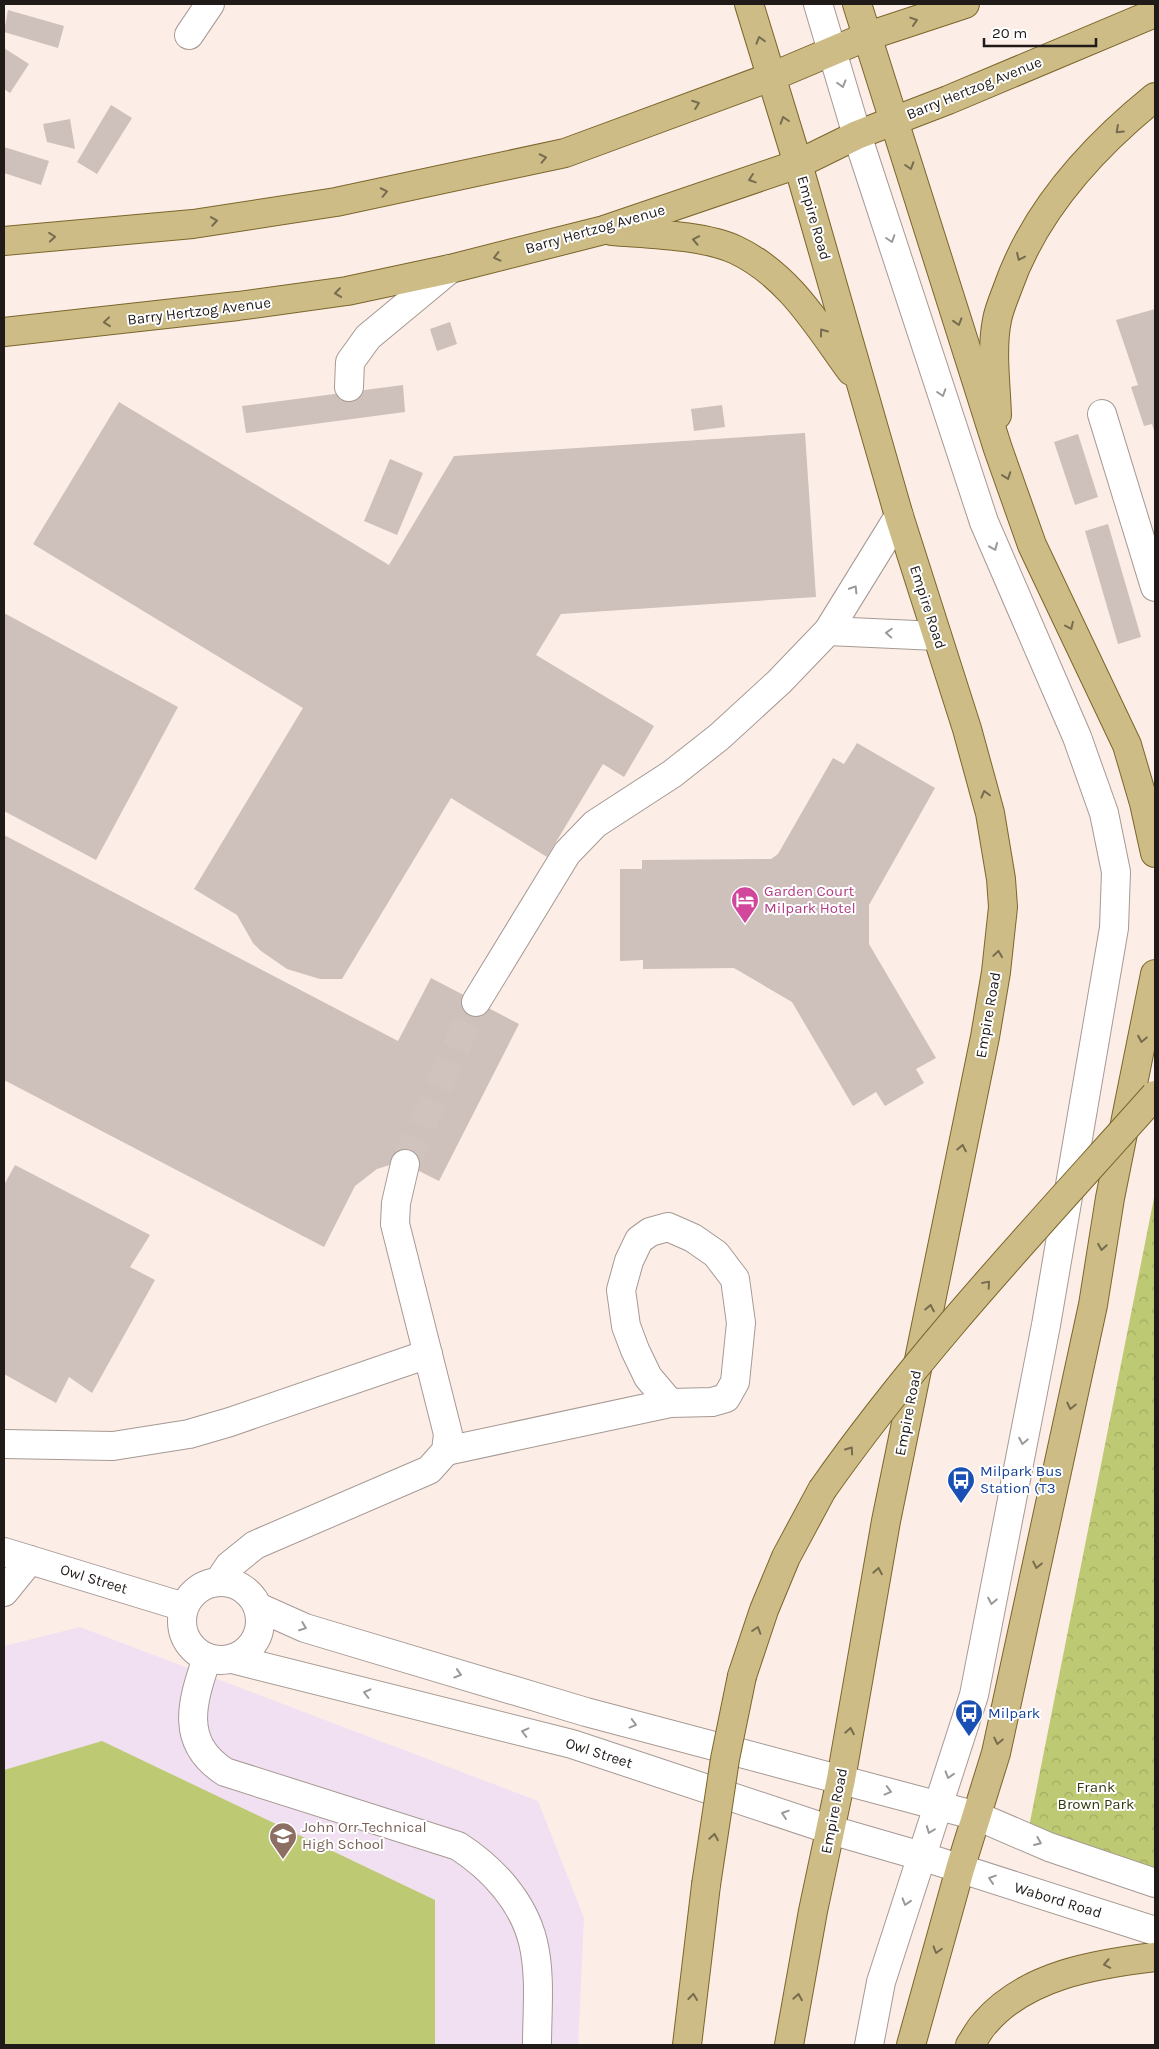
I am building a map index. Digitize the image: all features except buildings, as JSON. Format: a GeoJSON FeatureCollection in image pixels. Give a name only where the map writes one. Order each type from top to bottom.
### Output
{"type":"FeatureCollection","features":[{"type":"Feature","properties":{"kind":"main road","name":"Empire Road"},"geometry":{"type":"LineString","coordinates":[[750,4],[899,516],[967,729],[990,813],[1001,879],[1002,931],[984,1037],[886,1521],[841,1779],[813,1911],[790,2045]]}},
{"type":"Feature","properties":{"kind":"main road"},"geometry":{"type":"LineString","coordinates":[[857,4],[998,449],[1032,545],[1127,745],[1144,803],[1155,853]]}},
{"type":"Feature","properties":{"kind":"main road"},"geometry":{"type":"LineString","coordinates":[[4,241],[193,224],[336,202],[565,153],[771,77],[868,36],[965,4]]}},
{"type":"Feature","properties":{"kind":"main road","name":"Barry Hertzog Avenue"},"geometry":{"type":"LineString","coordinates":[[4,332],[238,306],[347,291],[450,269],[604,230],[798,164],[857,135],[1155,13]]}},
{"type":"Feature","properties":{"kind":"main road"},"geometry":{"type":"LineString","coordinates":[[998,449],[995,350],[997,319],[1020,256],[1056,196],[1084,163],[1155,97]]}},
{"type":"Feature","properties":{"kind":"main road"},"geometry":{"type":"LineString","coordinates":[[604,230],[694,239],[736,250],[766,269],[795,293],[862,386]]}},
{"type":"Feature","properties":{"kind":"main road"},"geometry":{"type":"LineString","coordinates":[[911,2045],[960,1869],[996,1753],[1093,1305],[1110,1198],[1155,974]]}},
{"type":"Feature","properties":{"kind":"main road"},"geometry":{"type":"LineString","coordinates":[[687,2045],[706,1885],[725,1759],[742,1676],[764,1610],[786,1557],[822,1490],[860,1436],[962,1313],[1155,1095]]}},
{"type":"Feature","properties":{"kind":"main road"},"geometry":{"type":"LineString","coordinates":[[970,2045],[984,2023],[1009,2001],[1042,1982],[1083,1968],[1155,1957]]}},
{"type":"Feature","properties":{"kind":"street"},"geometry":{"type":"LineString","coordinates":[[189,35],[210,4]]}},
{"type":"Feature","properties":{"kind":"street"},"geometry":{"type":"LineString","coordinates":[[818,4],[857,135],[984,522],[1077,737],[1104,813],[1116,872],[1114,928],[1046,1324],[974,1695],[882,1982],[869,2045]]}},
{"type":"Feature","properties":{"kind":"street"},"geometry":{"type":"LineString","coordinates":[[349,387],[350,362],[368,337],[450,269]]}},
{"type":"Feature","properties":{"kind":"street"},"geometry":{"type":"LineString","coordinates":[[1102,414],[1155,587]]}},
{"type":"Feature","properties":{"kind":"street"},"geometry":{"type":"LineString","coordinates":[[476,1002],[567,853],[595,824],[672,774],[719,738],[779,682],[828,630],[899,516]]}},
{"type":"Feature","properties":{"kind":"street"},"geometry":{"type":"LineString","coordinates":[[828,630],[938,636]]}},
{"type":"Feature","properties":{"kind":"street"},"geometry":{"type":"LineString","coordinates":[[219,1581],[229,1566],[255,1545],[429,1470],[446,1450],[448,1434],[395,1224],[396,1203],[406,1164]]}},
{"type":"Feature","properties":{"kind":"street"},"geometry":{"type":"LineString","coordinates":[[446,1450],[670,1403],[712,1402],[726,1398],[735,1382],[741,1324],[735,1279],[716,1254],[694,1238],[668,1227],[650,1232],[639,1240],[629,1261],[621,1290],[626,1326],[635,1350],[648,1378],[670,1403]]}},
{"type":"Feature","properties":{"kind":"street"},"geometry":{"type":"LineString","coordinates":[[4,1444],[113,1446],[190,1434],[428,1354]]}},
{"type":"Feature","properties":{"kind":"street","name":"Owl Street"},"geometry":{"type":"LineString","coordinates":[[4,1552],[184,1607]]}},
{"type":"Feature","properties":{"kind":"street"},"geometry":{"type":"LineString","coordinates":[[4,1592],[30,1560]]}},
{"type":"Feature","properties":{"kind":"street"},"geometry":{"type":"LineString","coordinates":[[219,1581],[231,1583],[242,1588],[252,1597],[258,1607],[260,1620],[258,1633],[244,1653],[219,1659],[188,1643],[181,1619],[184,1607],[197,1589],[219,1581]]}},
{"type":"Feature","properties":{"kind":"street"},"geometry":{"type":"LineString","coordinates":[[258,1607],[305,1628],[577,1709],[977,1816],[1049,1846],[1155,1883]]}},
{"type":"Feature","properties":{"kind":"street"},"geometry":{"type":"LineString","coordinates":[[219,1659],[192,1710],[193,1726],[209,1762],[225,1772],[458,1846],[480,1860],[499,1879],[526,1924],[533,1943],[537,1983],[537,2045]]}},
{"type":"Feature","properties":{"kind":"street","name":"Owl Street"},"geometry":{"type":"LineString","coordinates":[[219,1659],[572,1744],[831,1830],[960,1869]]}},
{"type":"Feature","properties":{"kind":"street","name":"Wabord Road"},"geometry":{"type":"LineString","coordinates":[[960,1869],[1155,1931]]}},
{"type":"Feature","properties":{"kind":"shaded area","name":"John Orr Technical High School"},"geometry":{"type":"Polygon","coordinates":[[[80,1627],[538,1801],[584,1918],[578,2045],[4,2045],[4,1646],[80,1627]]]}},
{"type":"Feature","properties":{"kind":"green space","name":"Frank Brown Park"},"geometry":{"type":"Polygon","coordinates":[[[1155,1193],[1155,1876],[1026,1842],[1155,1193]]]}},
{"type":"Feature","properties":{"kind":"green space"},"geometry":{"type":"Polygon","coordinates":[[[102,1741],[435,1900],[435,2045],[4,2045],[4,1770],[102,1741]]]}},
{"type":"Feature","properties":{"kind":"tunnel"},"geometry":{"type":"LineString","coordinates":[[405,1164],[476,1002]]}},
{"type":"Feature","properties":{"kind":"place","name":"Garden Court Milpark Hotel"},"geometry":{"type":"Point","coordinates":[745,924]}},
{"type":"Feature","properties":{"kind":"place","name":"Milpark Bus Station (T3"},"geometry":{"type":"Point","coordinates":[961,1504]}},
{"type":"Feature","properties":{"kind":"place","name":"Milpark"},"geometry":{"type":"Point","coordinates":[969,1737]}},
{"type":"Feature","properties":{"kind":"place","name":"John Orr Technical High School"},"geometry":{"type":"Point","coordinates":[283,1860]}}]}
